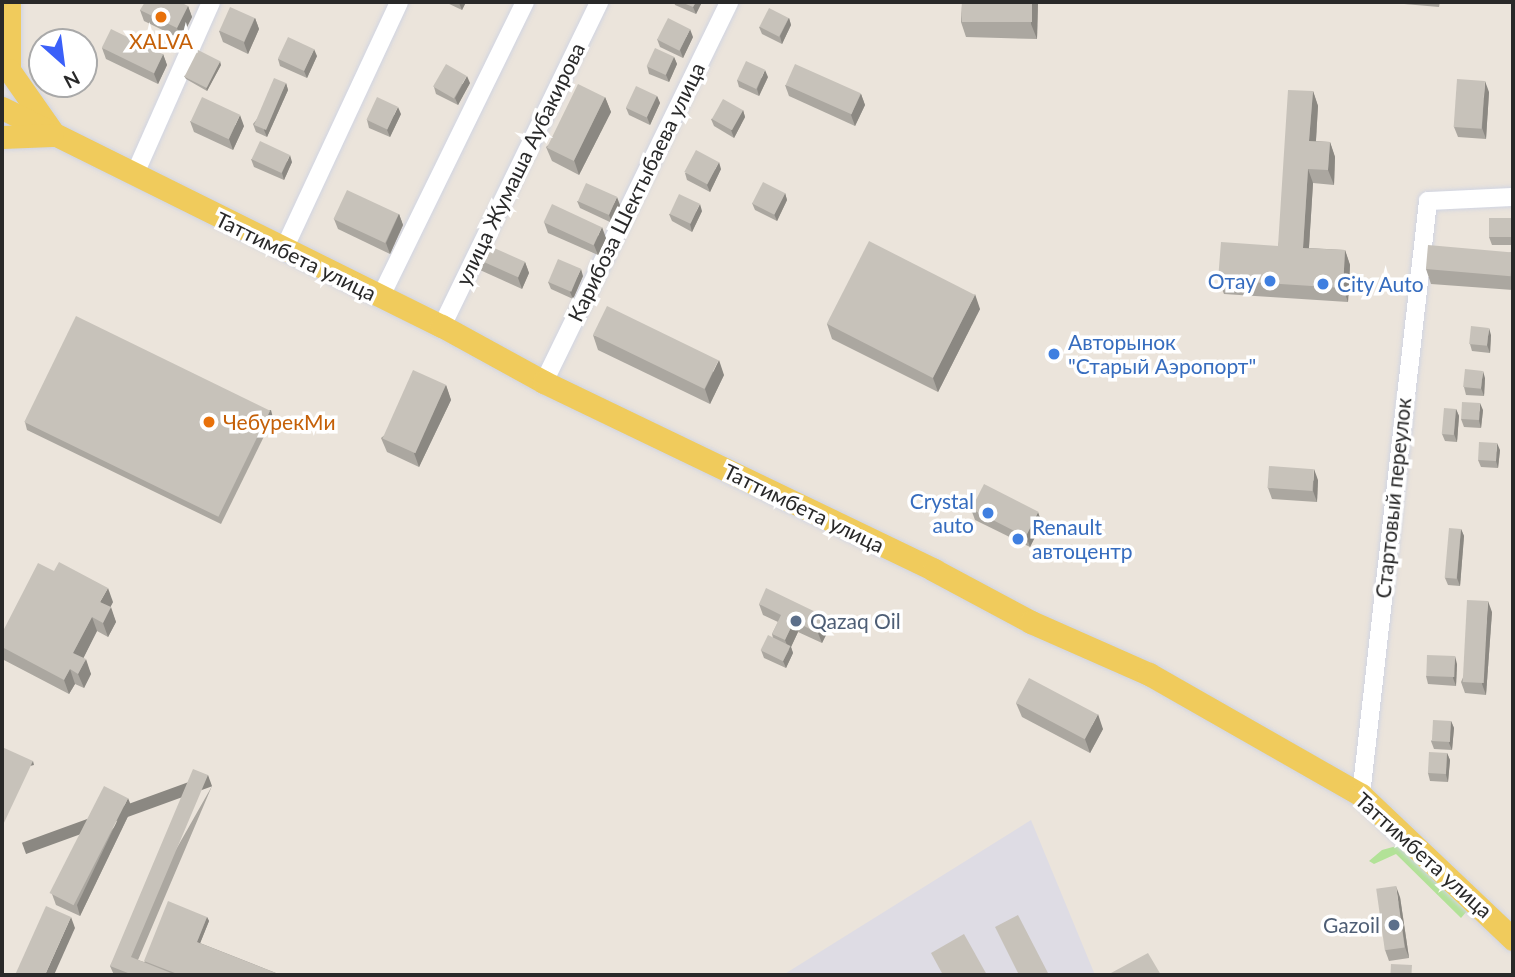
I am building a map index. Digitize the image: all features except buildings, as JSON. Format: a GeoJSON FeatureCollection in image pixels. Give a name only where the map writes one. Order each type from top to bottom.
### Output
{"type":"FeatureCollection","features":[{"type":"Feature","properties":{"kind":"main road"},"geometry":{"type":"LineString","coordinates":[[9,2],[9,70],[55,135]]}},
{"type":"Feature","properties":{"kind":"main road","name":"Таттимбета улица"},"geometry":{"type":"LineString","coordinates":[[2,108],[380,298],[442,326],[544,382],[934,569],[1031,622],[1149,674],[1361,795],[1513,939]]}},
{"type":"Feature","properties":{"kind":"main road"},"geometry":{"type":"LineString","coordinates":[[2,137],[55,135]]}},
{"type":"Feature","properties":{"kind":"street"},"geometry":{"type":"LineString","coordinates":[[134,176],[211,2]]}},
{"type":"Feature","properties":{"kind":"street"},"geometry":{"type":"LineString","coordinates":[[284,250],[399,2]]}},
{"type":"Feature","properties":{"kind":"street"},"geometry":{"type":"LineString","coordinates":[[380,298],[525,2]]}},
{"type":"Feature","properties":{"kind":"street","name":"улица Жумаша Аубакирова"},"geometry":{"type":"LineString","coordinates":[[442,326],[599,2]]}},
{"type":"Feature","properties":{"kind":"street","name":"Карибоза Шектыбаева улица"},"geometry":{"type":"LineString","coordinates":[[544,382],[729,2]]}},
{"type":"Feature","properties":{"kind":"street","name":"Стартовый переулок"},"geometry":{"type":"LineString","coordinates":[[1361,795],[1428,201],[1513,197]]}},
{"type":"Feature","properties":{"kind":"shaded area"},"geometry":{"type":"Polygon","coordinates":[[[1031,820],[1095,975],[783,975],[1031,820]]]}},
{"type":"Feature","properties":{"kind":"green space"},"geometry":{"type":"Polygon","coordinates":[[[1400,845],[1467,911],[1461,918],[1396,854],[1374,864],[1369,861],[1382,850],[1400,845]]]}},
{"type":"Feature","properties":{"kind":"place","name":"XALVA"},"geometry":{"type":"Point","coordinates":[161,17]}},
{"type":"Feature","properties":{"kind":"place","name":"Отау"},"geometry":{"type":"Point","coordinates":[1270,281]}},
{"type":"Feature","properties":{"kind":"place","name":"City Auto"},"geometry":{"type":"Point","coordinates":[1323,284]}},
{"type":"Feature","properties":{"kind":"place","name":"Авторынок \"Старый Аэропорт\""},"geometry":{"type":"Point","coordinates":[1054,354]}},
{"type":"Feature","properties":{"kind":"place","name":"ЧебурекМи"},"geometry":{"type":"Point","coordinates":[209,422]}},
{"type":"Feature","properties":{"kind":"place","name":"Crystal auto"},"geometry":{"type":"Point","coordinates":[988,513]}},
{"type":"Feature","properties":{"kind":"place","name":"Renault автоцентр"},"geometry":{"type":"Point","coordinates":[1018,539]}},
{"type":"Feature","properties":{"kind":"place","name":"Qazaq Oil"},"geometry":{"type":"Point","coordinates":[796,621]}},
{"type":"Feature","properties":{"kind":"place","name":"Gazoil"},"geometry":{"type":"Point","coordinates":[1394,925]}}]}
